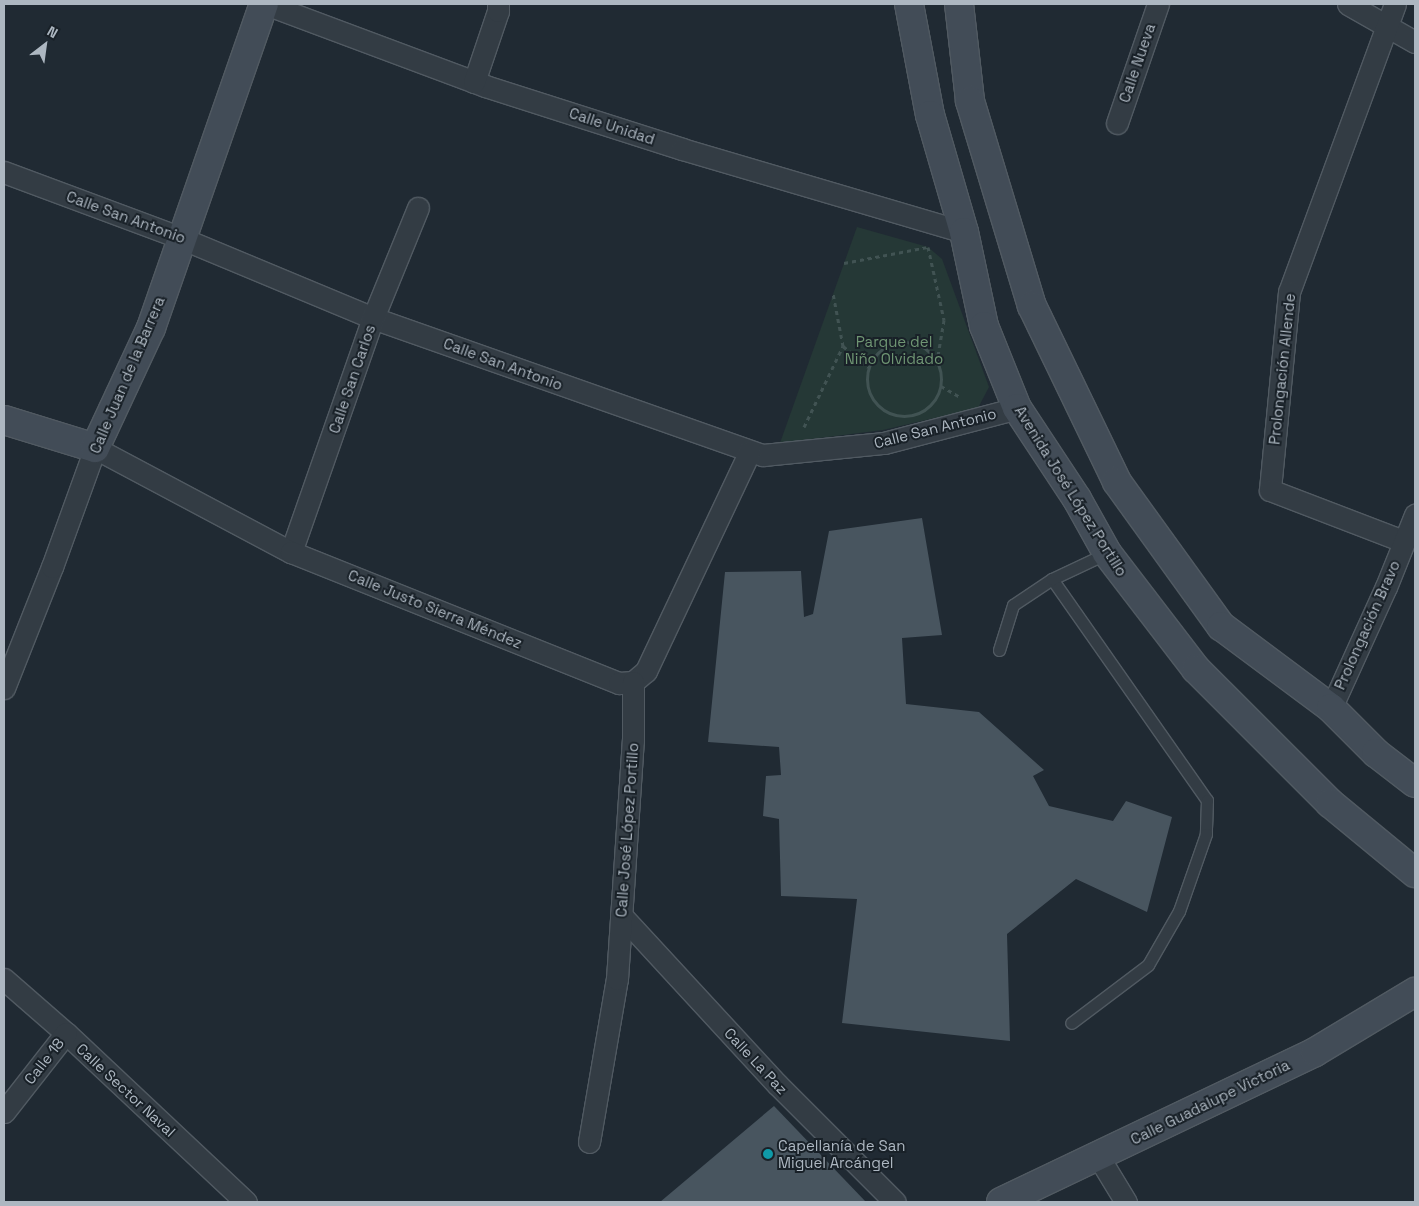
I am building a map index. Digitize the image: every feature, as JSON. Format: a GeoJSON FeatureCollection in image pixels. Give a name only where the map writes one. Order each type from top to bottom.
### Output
{"type":"FeatureCollection","features":[{"type":"Feature","properties":{"kind":"main road","name":"Calle Juan de la Barrera"},"geometry":{"type":"LineString","coordinates":[[95,448],[151,328],[181,238],[265,4]]}},
{"type":"Feature","properties":{"kind":"main road","name":"Avenida José López Portillo"},"geometry":{"type":"LineString","coordinates":[[914,7],[930,115],[964,232],[984,326],[1017,408],[1077,499],[1107,554],[1196,669],[1330,803],[1415,873]]}},
{"type":"Feature","properties":{"kind":"main road"},"geometry":{"type":"LineString","coordinates":[[956,9],[970,101],[1032,306],[1117,482],[1221,626],[1331,708],[1376,753],[1415,783]]}},
{"type":"Feature","properties":{"kind":"main road","name":"Calle Justo Sierra Méndez"},"geometry":{"type":"LineString","coordinates":[[4,420],[95,448]]}},
{"type":"Feature","properties":{"kind":"main road","name":"Calle Guadalupe Victoria"},"geometry":{"type":"LineString","coordinates":[[1001,1202],[1315,1052],[1415,992]]}},
{"type":"Feature","properties":{"kind":"street","name":"Calle Unidad"},"geometry":{"type":"LineString","coordinates":[[265,4],[474,82],[682,149],[964,232]]}},
{"type":"Feature","properties":{"kind":"street"},"geometry":{"type":"LineString","coordinates":[[474,82],[498,11],[498,4]]}},
{"type":"Feature","properties":{"kind":"street","name":"Calle Nueva"},"geometry":{"type":"LineString","coordinates":[[1117,123],[1158,4]]}},
{"type":"Feature","properties":{"kind":"street"},"geometry":{"type":"LineString","coordinates":[[1348,4],[1415,42]]}},
{"type":"Feature","properties":{"kind":"street","name":"Prolongación Allende"},"geometry":{"type":"LineString","coordinates":[[1395,4],[1288,292],[1270,490],[1403,541]]}},
{"type":"Feature","properties":{"kind":"street","name":"Calle San Antonio"},"geometry":{"type":"LineString","coordinates":[[4,172],[181,238],[373,318],[763,456],[884,443],[1017,408]]}},
{"type":"Feature","properties":{"kind":"street","name":"Calle San Carlos"},"geometry":{"type":"LineString","coordinates":[[291,552],[373,318],[418,208]]}},
{"type":"Feature","properties":{"kind":"street","name":"Calle Justo Sierra Méndez"},"geometry":{"type":"LineString","coordinates":[[95,448],[291,552],[619,683],[633,682]]}},
{"type":"Feature","properties":{"kind":"street","name":"Calle Juan de la Barrera"},"geometry":{"type":"LineString","coordinates":[[6,678],[52,567],[95,448]]}},
{"type":"Feature","properties":{"kind":"street"},"geometry":{"type":"LineString","coordinates":[[633,682],[646,671],[750,451]]}},
{"type":"Feature","properties":{"kind":"street","name":"Prolongación Bravo"},"geometry":{"type":"LineString","coordinates":[[1331,708],[1386,587],[1415,515]]}},
{"type":"Feature","properties":{"kind":"street","name":"Calle José López Portillo"},"geometry":{"type":"LineString","coordinates":[[590,1142],[617,978],[633,740],[633,682]]}},
{"type":"Feature","properties":{"kind":"street","name":"Calle La Paz"},"geometry":{"type":"LineString","coordinates":[[621,915],[778,1085],[895,1202]]}},
{"type":"Feature","properties":{"kind":"street","name":"Calle Sector Naval"},"geometry":{"type":"LineString","coordinates":[[4,979],[66,1033],[246,1202]]}},
{"type":"Feature","properties":{"kind":"street","name":"Calle 18"},"geometry":{"type":"LineString","coordinates":[[4,1112],[66,1033]]}},
{"type":"Feature","properties":{"kind":"street"},"geometry":{"type":"LineString","coordinates":[[1098,1156],[1126,1202]]}},
{"type":"Feature","properties":{"kind":"lane"},"geometry":{"type":"LineString","coordinates":[[1000,650],[1013,605],[1052,579],[1107,554]]}},
{"type":"Feature","properties":{"kind":"lane"},"geometry":{"type":"LineString","coordinates":[[1052,579],[1207,800],[1206,834],[1179,911],[1148,965],[1071,1023]]}},
{"type":"Feature","properties":{"kind":"path"},"geometry":{"type":"LineString","coordinates":[[844,263],[928,247],[944,320],[937,362]]}},
{"type":"Feature","properties":{"kind":"path"},"geometry":{"type":"LineString","coordinates":[[802,430],[843,346],[833,293]]}},
{"type":"Feature","properties":{"kind":"path"},"geometry":{"type":"LineString","coordinates":[[883,348],[884,338]]}},
{"type":"Feature","properties":{"kind":"path"},"geometry":{"type":"LineString","coordinates":[[907,342],[919,345],[930,352],[937,362],[941,374],[941,386],[936,398],[929,407],[918,414],[906,417],[894,416],[883,411],[874,402],[866,379],[868,367],[874,356],[883,348],[894,343],[907,342]]}},
{"type":"Feature","properties":{"kind":"path"},"geometry":{"type":"LineString","coordinates":[[843,346],[868,367]]}},
{"type":"Feature","properties":{"kind":"green space","name":"Parque del Niño Olvidado"},"geometry":{"type":"Polygon","coordinates":[[[857,227],[928,247],[942,259],[989,387],[978,408],[883,430],[780,443],[857,227]]]}},
{"type":"Feature","properties":{"kind":"building"},"geometry":{"type":"Polygon","coordinates":[[[922,518],[942,635],[902,638],[906,704],[979,712],[1044,770],[1033,776],[1049,806],[1113,821],[1126,801],[1172,817],[1147,912],[1076,879],[1007,934],[1010,1041],[842,1023],[857,899],[781,896],[779,819],[763,816],[766,776],[781,775],[779,747],[708,742],[725,572],[801,571],[804,617],[813,614],[829,531],[922,518]]]}},
{"type":"Feature","properties":{"kind":"building","name":"Capellanía de San Miguel Arcángel"},"geometry":{"type":"Polygon","coordinates":[[[774,1106],[866,1202],[660,1202],[774,1106]]]}},
{"type":"Feature","properties":{"kind":"place","name":"Capellanía de San Miguel Arcángel"},"geometry":{"type":"Point","coordinates":[768,1154]}}]}
